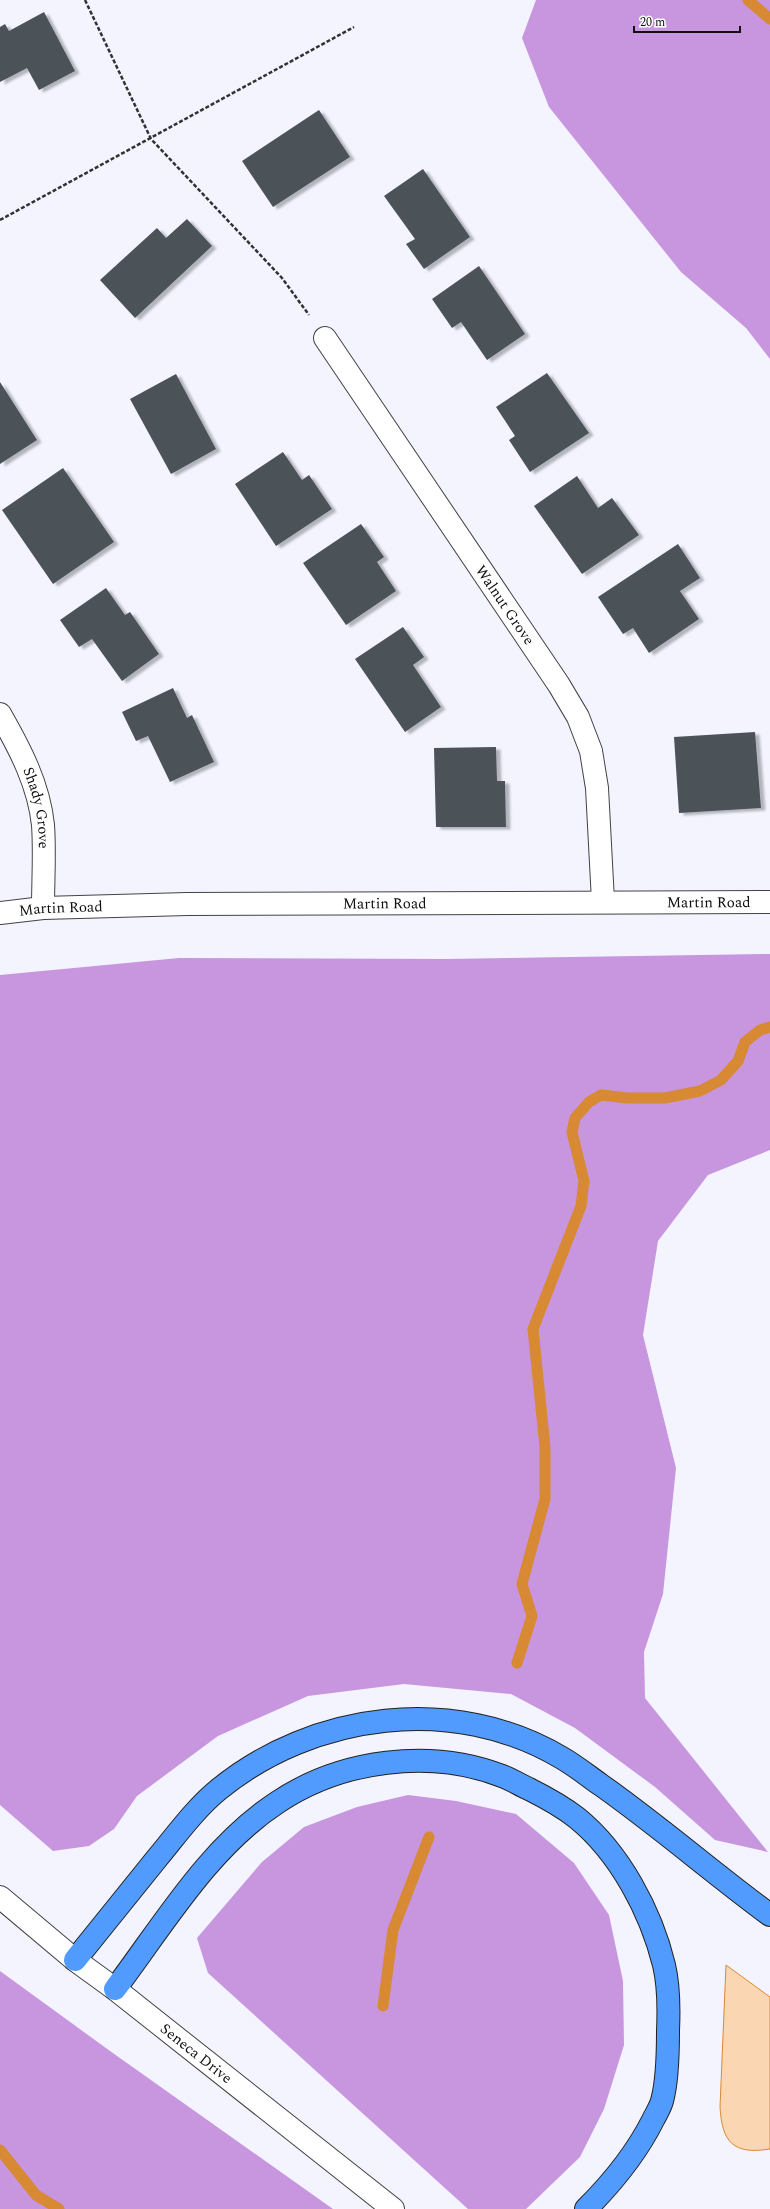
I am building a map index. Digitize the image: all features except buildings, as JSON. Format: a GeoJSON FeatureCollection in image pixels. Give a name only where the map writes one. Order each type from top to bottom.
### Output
{"type":"FeatureCollection","features":[{"type":"Feature","properties":{"kind":"highway"},"geometry":{"type":"LineString","coordinates":[[75,1960],[180,1830],[218,1790],[254,1765],[292,1744],[337,1728],[388,1720],[427,1718],[478,1726],[522,1738],[562,1758],[623,1801],[770,1915]]}},
{"type":"Feature","properties":{"kind":"highway"},"geometry":{"type":"LineString","coordinates":[[115,1989],[213,1858],[247,1824],[280,1801],[310,1784],[381,1763],[419,1760],[464,1765],[501,1775],[542,1795],[577,1818],[608,1851],[641,1902],[653,1927],[665,1967],[669,2006],[668,2051],[662,2101],[642,2142],[612,2184],[586,2209]]}},
{"type":"Feature","properties":{"kind":"street","name":"Walnut Grove"},"geometry":{"type":"LineString","coordinates":[[325,338],[554,678],[578,717],[591,751],[597,788],[603,901]]}},
{"type":"Feature","properties":{"kind":"street","name":"Shady Grove"},"geometry":{"type":"LineString","coordinates":[[0,714],[21,751],[36,790],[42,825],[43,908]]}},
{"type":"Feature","properties":{"kind":"street","name":"Martin Road"},"geometry":{"type":"LineString","coordinates":[[0,913],[43,908],[187,904],[603,901],[770,902]]}},
{"type":"Feature","properties":{"kind":"street","name":"Seneca Drive"},"geometry":{"type":"LineString","coordinates":[[0,1897],[75,1960],[115,1989],[393,2209]]}},
{"type":"Feature","properties":{"kind":"path"},"geometry":{"type":"LineString","coordinates":[[85,0],[151,139],[282,278],[325,338]]}},
{"type":"Feature","properties":{"kind":"path"},"geometry":{"type":"LineString","coordinates":[[0,220],[354,28]]}},
{"type":"Feature","properties":{"kind":"shaded area"},"geometry":{"type":"Polygon","coordinates":[[[536,0],[770,0],[770,359],[746,328],[681,272],[549,107],[522,38],[536,0]]]}},
{"type":"Feature","properties":{"kind":"shaded area"},"geometry":{"type":"Polygon","coordinates":[[[770,954],[770,1150],[708,1175],[658,1241],[643,1335],[676,1468],[663,1594],[644,1652],[645,1698],[768,1852],[715,1840],[655,1787],[575,1728],[511,1694],[404,1684],[308,1696],[218,1736],[137,1796],[114,1829],[89,1846],[53,1851],[0,1805],[0,975],[179,958],[445,959],[770,954]]]}},
{"type":"Feature","properties":{"kind":"shaded area"},"geometry":{"type":"Polygon","coordinates":[[[408,1795],[456,1801],[516,1814],[574,1863],[609,1915],[623,1981],[624,2045],[604,2109],[580,2157],[526,2209],[468,2209],[208,1973],[197,1938],[262,1862],[304,1827],[357,1807],[408,1795]]]}},
{"type":"Feature","properties":{"kind":"shaded area"},"geometry":{"type":"Polygon","coordinates":[[[726,1965],[770,1997],[770,2149],[747,2150],[738,2148],[727,2137],[723,2129],[720,2107],[726,1965]]]}},
{"type":"Feature","properties":{"kind":"shaded area"},"geometry":{"type":"Polygon","coordinates":[[[0,1971],[110,2051],[333,2209],[0,2209],[0,1971]]]}},
{"type":"Feature","properties":{"kind":"waterway"},"geometry":{"type":"LineString","coordinates":[[748,0],[770,19]]}},
{"type":"Feature","properties":{"kind":"waterway"},"geometry":{"type":"LineString","coordinates":[[517,1663],[532,1616],[522,1584],[545,1499],[545,1447],[533,1329],[581,1206],[584,1181],[572,1132],[575,1118],[589,1102],[601,1095],[628,1098],[665,1098],[700,1091],[721,1080],[738,1061],[745,1042],[760,1030],[770,1027]]}},
{"type":"Feature","properties":{"kind":"waterway"},"geometry":{"type":"LineString","coordinates":[[383,2006],[393,1930],[429,1837]]}},
{"type":"Feature","properties":{"kind":"waterway"},"geometry":{"type":"LineString","coordinates":[[0,2150],[36,2195],[59,2209]]}}]}
